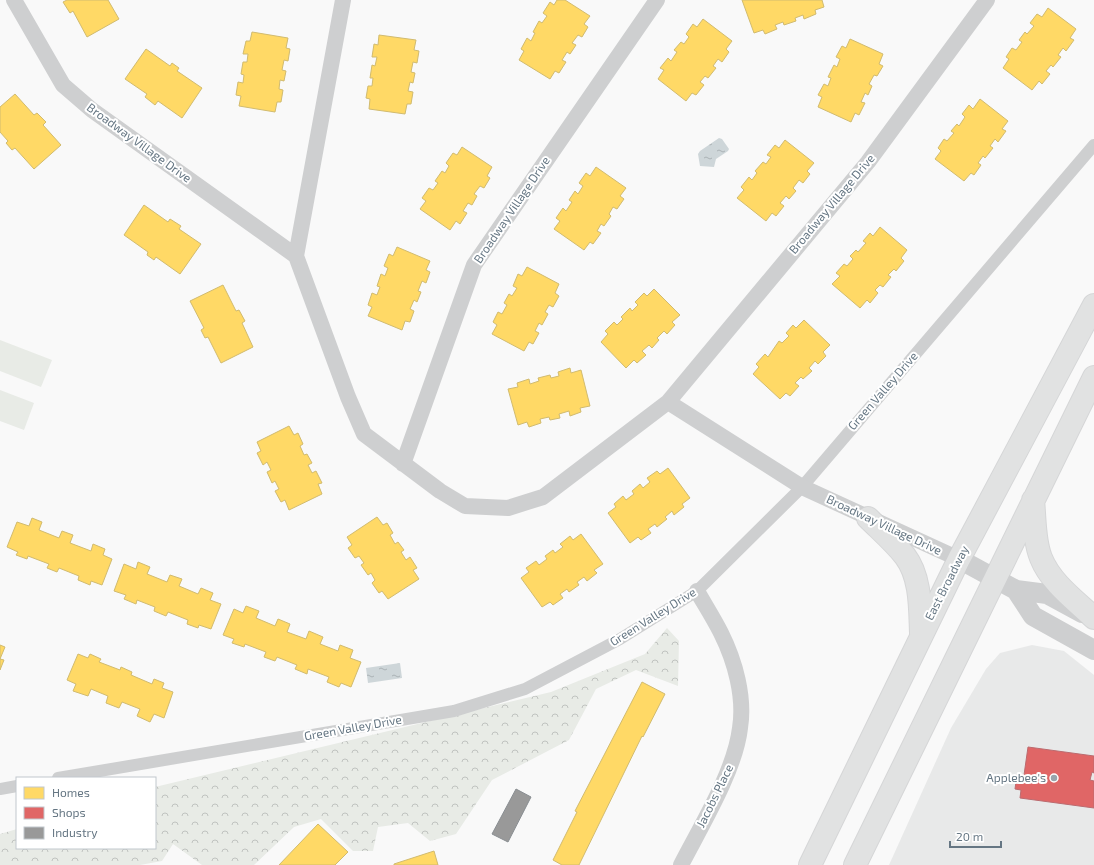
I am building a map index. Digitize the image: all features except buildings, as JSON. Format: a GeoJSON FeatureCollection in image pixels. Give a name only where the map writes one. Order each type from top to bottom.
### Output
{"type":"FeatureCollection","features":[{"type":"Feature","properties":{"kind":"main road","name":"East Broadway"},"geometry":{"type":"LineString","coordinates":[[810,865],[959,559],[1094,305]]}},
{"type":"Feature","properties":{"kind":"main road"},"geometry":{"type":"LineString","coordinates":[[855,865],[994,578],[1094,377]]}},
{"type":"Feature","properties":{"kind":"main road"},"geometry":{"type":"LineString","coordinates":[[1033,500],[1036,538],[1040,558],[1051,577],[1094,619]]}},
{"type":"Feature","properties":{"kind":"main road"},"geometry":{"type":"LineString","coordinates":[[868,518],[905,556],[916,577],[920,604],[921,635]]}},
{"type":"Feature","properties":{"kind":"street","name":"Broadway Village Drive"},"geometry":{"type":"LineString","coordinates":[[14,0],[63,85],[92,110],[296,256],[348,397],[364,434],[440,491],[465,506],[508,508],[543,497],[668,402],[868,162],[987,0]]}},
{"type":"Feature","properties":{"kind":"street"},"geometry":{"type":"LineString","coordinates":[[296,256],[343,0]]}},
{"type":"Feature","properties":{"kind":"street","name":"Broadway Village Drive"},"geometry":{"type":"LineString","coordinates":[[403,464],[474,265],[657,0]]}},
{"type":"Feature","properties":{"kind":"street","name":"Green Valley Drive"},"geometry":{"type":"LineString","coordinates":[[64,777],[454,711],[490,702],[525,689],[613,643],[696,591],[802,487],[1094,145]]}},
{"type":"Feature","properties":{"kind":"street","name":"Broadway Village Drive"},"geometry":{"type":"LineString","coordinates":[[668,402],[802,487],[959,559]]}},
{"type":"Feature","properties":{"kind":"street"},"geometry":{"type":"LineString","coordinates":[[959,559],[1016,590],[1047,594],[1094,619]]}},
{"type":"Feature","properties":{"kind":"street"},"geometry":{"type":"LineString","coordinates":[[1016,590],[1033,616],[1094,650]]}},
{"type":"Feature","properties":{"kind":"street","name":"Jacobs Place"},"geometry":{"type":"LineString","coordinates":[[681,865],[731,766],[740,728],[740,697],[734,667],[722,633],[696,591]]}},
{"type":"Feature","properties":{"kind":"street"},"geometry":{"type":"LineString","coordinates":[[0,789],[16,786]]}},
{"type":"Feature","properties":{"kind":"shaded area"},"geometry":{"type":"Polygon","coordinates":[[[1032,645],[1064,651],[1094,675],[1094,865],[889,865],[951,728],[986,669],[1000,653],[1032,645]]]}},
{"type":"Feature","properties":{"kind":"green space"},"geometry":{"type":"Polygon","coordinates":[[[0,340],[52,360],[41,387],[0,371],[0,340]]]}},
{"type":"Feature","properties":{"kind":"green space"},"geometry":{"type":"Polygon","coordinates":[[[0,390],[34,403],[24,430],[0,421],[0,390]]]}},
{"type":"Feature","properties":{"kind":"green space"},"geometry":{"type":"Polygon","coordinates":[[[667,628],[679,641],[678,686],[636,670],[596,689],[569,740],[492,780],[456,834],[430,841],[408,823],[378,827],[373,851],[353,851],[321,819],[294,827],[254,865],[202,865],[173,844],[162,861],[140,865],[0,865],[0,834],[16,829],[16,849],[156,849],[156,787],[551,692],[645,654],[667,628]]]}},
{"type":"Feature","properties":{"kind":"water"},"geometry":{"type":"Polygon","coordinates":[[[719,138],[722,139],[729,149],[728,151],[716,159],[714,167],[700,166],[698,154],[700,151],[719,138]]]}},
{"type":"Feature","properties":{"kind":"water"},"geometry":{"type":"Polygon","coordinates":[[[400,663],[402,678],[368,683],[366,668],[400,663]]]}},
{"type":"Feature","properties":{"kind":"place","name":"Applebee's"},"geometry":{"type":"Point","coordinates":[1054,778]}}]}
